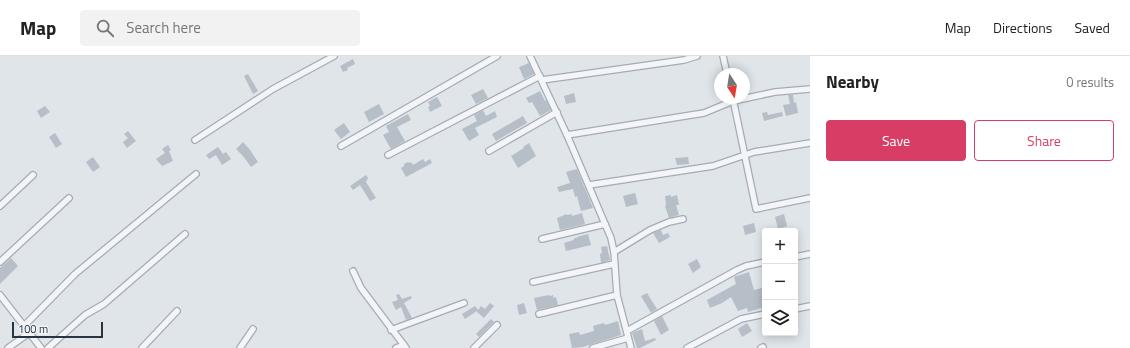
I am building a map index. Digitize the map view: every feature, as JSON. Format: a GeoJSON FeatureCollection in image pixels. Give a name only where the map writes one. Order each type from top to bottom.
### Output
{"type":"FeatureCollection","features":[{"type":"Feature","properties":{"kind":"street"},"geometry":{"type":"LineString","coordinates":[[195,140],[273,89],[334,56]]}},
{"type":"Feature","properties":{"kind":"street"},"geometry":{"type":"LineString","coordinates":[[341,146],[497,56]]}},
{"type":"Feature","properties":{"kind":"street"},"geometry":{"type":"LineString","coordinates":[[530,56],[557,112],[611,238],[614,252],[617,294],[631,348]]}},
{"type":"Feature","properties":{"kind":"street"},"geometry":{"type":"LineString","coordinates":[[388,155],[541,78],[684,60],[697,56]]}},
{"type":"Feature","properties":{"kind":"street"},"geometry":{"type":"LineString","coordinates":[[723,56],[726,68]]}},
{"type":"Feature","properties":{"kind":"street"},"geometry":{"type":"LineString","coordinates":[[750,97],[775,92],[810,89]]}},
{"type":"Feature","properties":{"kind":"street"},"geometry":{"type":"LineString","coordinates":[[567,136],[704,113],[724,104]]}},
{"type":"Feature","properties":{"kind":"street"},"geometry":{"type":"LineString","coordinates":[[734,104],[756,209],[810,198]]}},
{"type":"Feature","properties":{"kind":"street"},"geometry":{"type":"LineString","coordinates":[[489,151],[557,112]]}},
{"type":"Feature","properties":{"kind":"street"},"geometry":{"type":"LineString","coordinates":[[588,185],[713,166],[754,152],[810,143]]}},
{"type":"Feature","properties":{"kind":"street"},"geometry":{"type":"LineString","coordinates":[[24,326],[75,274],[196,174]]}},
{"type":"Feature","properties":{"kind":"street"},"geometry":{"type":"LineString","coordinates":[[0,206],[33,175]]}},
{"type":"Feature","properties":{"kind":"street"},"geometry":{"type":"LineString","coordinates":[[0,262],[70,198]]}},
{"type":"Feature","properties":{"kind":"street"},"geometry":{"type":"LineString","coordinates":[[614,252],[650,230],[669,222],[683,219]]}},
{"type":"Feature","properties":{"kind":"street"},"geometry":{"type":"LineString","coordinates":[[542,239],[605,224]]}},
{"type":"Feature","properties":{"kind":"street"},"geometry":{"type":"LineString","coordinates":[[48,348],[85,315],[104,304],[185,234]]}},
{"type":"Feature","properties":{"kind":"street"},"geometry":{"type":"LineString","coordinates":[[798,256],[810,254]]}},
{"type":"Feature","properties":{"kind":"street"},"geometry":{"type":"LineString","coordinates":[[626,331],[737,270],[746,266],[762,263]]}},
{"type":"Feature","properties":{"kind":"street"},"geometry":{"type":"LineString","coordinates":[[533,282],[614,264]]}},
{"type":"Feature","properties":{"kind":"street"},"geometry":{"type":"LineString","coordinates":[[353,271],[361,288],[391,330],[405,346],[396,348]]}},
{"type":"Feature","properties":{"kind":"street"},"geometry":{"type":"LineString","coordinates":[[539,314],[617,294]]}},
{"type":"Feature","properties":{"kind":"street"},"geometry":{"type":"LineString","coordinates":[[0,295],[3,303],[24,326],[40,348]]}},
{"type":"Feature","properties":{"kind":"street"},"geometry":{"type":"LineString","coordinates":[[391,330],[464,303]]}},
{"type":"Feature","properties":{"kind":"street"},"geometry":{"type":"LineString","coordinates":[[798,308],[810,306]]}},
{"type":"Feature","properties":{"kind":"street"},"geometry":{"type":"LineString","coordinates":[[142,348],[177,311]]}},
{"type":"Feature","properties":{"kind":"street"},"geometry":{"type":"LineString","coordinates":[[687,348],[741,319],[762,315]]}},
{"type":"Feature","properties":{"kind":"street"},"geometry":{"type":"LineString","coordinates":[[474,348],[497,325]]}},
{"type":"Feature","properties":{"kind":"street"},"geometry":{"type":"LineString","coordinates":[[240,348],[253,329]]}},
{"type":"Feature","properties":{"kind":"street"},"geometry":{"type":"LineString","coordinates":[[8,348],[29,333]]}},
{"type":"Feature","properties":{"kind":"street"},"geometry":{"type":"LineString","coordinates":[[593,348],[628,338]]}},
{"type":"Feature","properties":{"kind":"building"},"geometry":{"type":"Polygon","coordinates":[[[353,59],[355,64],[343,72],[340,66],[353,59]]]}},
{"type":"Feature","properties":{"kind":"building"},"geometry":{"type":"Polygon","coordinates":[[[529,63],[534,74],[524,79],[519,67],[529,63]]]}},
{"type":"Feature","properties":{"kind":"building"},"geometry":{"type":"Polygon","coordinates":[[[248,74],[258,91],[253,94],[244,76],[248,74]]]}},
{"type":"Feature","properties":{"kind":"building"},"geometry":{"type":"Polygon","coordinates":[[[483,89],[488,98],[476,104],[471,95],[483,89]]]}},
{"type":"Feature","properties":{"kind":"building"},"geometry":{"type":"Polygon","coordinates":[[[540,91],[551,110],[540,116],[532,102],[529,103],[526,98],[540,91]]]}},
{"type":"Feature","properties":{"kind":"building"},"geometry":{"type":"Polygon","coordinates":[[[574,93],[576,102],[566,104],[564,96],[574,93]]]}},
{"type":"Feature","properties":{"kind":"building"},"geometry":{"type":"Polygon","coordinates":[[[788,95],[793,95],[798,113],[786,116],[783,105],[790,104],[788,95]]]}},
{"type":"Feature","properties":{"kind":"building"},"geometry":{"type":"Polygon","coordinates":[[[437,97],[442,106],[430,112],[428,102],[437,97]]]}},
{"type":"Feature","properties":{"kind":"building"},"geometry":{"type":"Polygon","coordinates":[[[379,104],[384,114],[369,122],[364,112],[379,104]]]}},
{"type":"Feature","properties":{"kind":"building"},"geometry":{"type":"Polygon","coordinates":[[[45,106],[50,112],[41,118],[37,111],[45,106]]]}},
{"type":"Feature","properties":{"kind":"building"},"geometry":{"type":"Polygon","coordinates":[[[483,110],[486,116],[495,111],[497,117],[475,128],[479,135],[469,141],[462,129],[477,121],[474,115],[483,110]]]}},
{"type":"Feature","properties":{"kind":"building"},"geometry":{"type":"Polygon","coordinates":[[[767,112],[768,115],[782,112],[783,116],[764,121],[762,113],[767,112]]]}},
{"type":"Feature","properties":{"kind":"building"},"geometry":{"type":"Polygon","coordinates":[[[408,114],[411,120],[397,127],[405,141],[391,149],[383,135],[389,132],[386,126],[408,114]]]}},
{"type":"Feature","properties":{"kind":"building"},"geometry":{"type":"Polygon","coordinates":[[[523,116],[527,123],[496,141],[492,134],[523,116]]]}},
{"type":"Feature","properties":{"kind":"building"},"geometry":{"type":"Polygon","coordinates":[[[344,123],[350,132],[341,139],[334,130],[344,123]]]}},
{"type":"Feature","properties":{"kind":"building"},"geometry":{"type":"Polygon","coordinates":[[[128,131],[136,141],[127,148],[123,142],[128,138],[124,134],[128,131]]]}},
{"type":"Feature","properties":{"kind":"building"},"geometry":{"type":"Polygon","coordinates":[[[55,133],[62,144],[56,148],[49,137],[55,133]]]}},
{"type":"Feature","properties":{"kind":"building"},"geometry":{"type":"Polygon","coordinates":[[[243,142],[258,162],[251,167],[236,149],[243,142]]]}},
{"type":"Feature","properties":{"kind":"building"},"geometry":{"type":"Polygon","coordinates":[[[529,143],[536,156],[518,168],[511,156],[529,143]]]}},
{"type":"Feature","properties":{"kind":"building"},"geometry":{"type":"Polygon","coordinates":[[[168,145],[171,150],[169,151],[173,161],[162,166],[156,159],[165,153],[162,149],[168,145]]]}},
{"type":"Feature","properties":{"kind":"building"},"geometry":{"type":"Polygon","coordinates":[[[218,147],[223,154],[226,152],[231,159],[222,165],[216,155],[209,159],[206,155],[218,147]]]}},
{"type":"Feature","properties":{"kind":"building"},"geometry":{"type":"Polygon","coordinates":[[[93,157],[100,167],[93,172],[86,162],[93,157]]]}},
{"type":"Feature","properties":{"kind":"building"},"geometry":{"type":"Polygon","coordinates":[[[688,157],[689,164],[677,165],[675,158],[688,157]]]}},
{"type":"Feature","properties":{"kind":"building"},"geometry":{"type":"Polygon","coordinates":[[[423,159],[425,162],[430,159],[432,163],[406,177],[401,168],[404,164],[411,162],[413,165],[423,159]]]}},
{"type":"Feature","properties":{"kind":"building"},"geometry":{"type":"Polygon","coordinates":[[[577,169],[593,208],[581,211],[577,196],[575,197],[573,189],[559,192],[557,187],[570,183],[566,172],[577,169]]]}},
{"type":"Feature","properties":{"kind":"building"},"geometry":{"type":"Polygon","coordinates":[[[366,175],[368,178],[366,182],[376,198],[370,201],[360,185],[353,190],[350,186],[366,175]]]}},
{"type":"Feature","properties":{"kind":"building"},"geometry":{"type":"Polygon","coordinates":[[[635,193],[638,204],[626,207],[623,196],[635,193]]]}},
{"type":"Feature","properties":{"kind":"building"},"geometry":{"type":"Polygon","coordinates":[[[671,195],[671,197],[677,195],[679,205],[676,205],[679,215],[669,218],[665,206],[665,196],[671,195]]]}},
{"type":"Feature","properties":{"kind":"building"},"geometry":{"type":"Polygon","coordinates":[[[582,213],[585,224],[560,230],[557,218],[567,214],[572,214],[572,216],[582,213]]]}},
{"type":"Feature","properties":{"kind":"building"},"geometry":{"type":"Polygon","coordinates":[[[784,214],[787,226],[778,228],[775,217],[784,214]]]}},
{"type":"Feature","properties":{"kind":"building"},"geometry":{"type":"Polygon","coordinates":[[[754,223],[756,232],[745,235],[743,226],[754,223]]]}},
{"type":"Feature","properties":{"kind":"building"},"geometry":{"type":"Polygon","coordinates":[[[661,230],[663,235],[668,233],[670,237],[659,243],[653,233],[661,230]]]}},
{"type":"Feature","properties":{"kind":"building"},"geometry":{"type":"Polygon","coordinates":[[[588,234],[591,245],[566,251],[564,243],[588,234]]]}},
{"type":"Feature","properties":{"kind":"building"},"geometry":{"type":"Polygon","coordinates":[[[607,246],[610,260],[601,263],[601,247],[607,246]]]}},
{"type":"Feature","properties":{"kind":"building"},"geometry":{"type":"Polygon","coordinates":[[[11,258],[18,266],[0,284],[0,268],[11,258]]]}},
{"type":"Feature","properties":{"kind":"building"},"geometry":{"type":"Polygon","coordinates":[[[697,259],[701,267],[693,273],[688,264],[697,259]]]}},
{"type":"Feature","properties":{"kind":"building"},"geometry":{"type":"Polygon","coordinates":[[[749,272],[754,290],[762,288],[762,310],[761,308],[748,312],[747,308],[738,311],[731,297],[710,308],[707,300],[736,284],[734,277],[749,272]]]}},
{"type":"Feature","properties":{"kind":"building"},"geometry":{"type":"Polygon","coordinates":[[[647,293],[657,309],[651,313],[641,296],[647,293]]]}},
{"type":"Feature","properties":{"kind":"building"},"geometry":{"type":"Polygon","coordinates":[[[399,294],[402,299],[411,296],[412,298],[404,303],[412,318],[406,320],[401,307],[396,310],[392,302],[398,300],[396,295],[399,294]]]}},
{"type":"Feature","properties":{"kind":"building"},"geometry":{"type":"Polygon","coordinates":[[[553,295],[553,298],[556,297],[558,305],[537,310],[534,298],[553,295]]]}},
{"type":"Feature","properties":{"kind":"building"},"geometry":{"type":"Polygon","coordinates":[[[490,303],[494,306],[484,318],[477,311],[465,319],[462,314],[475,306],[478,310],[481,306],[485,309],[490,303]]]}},
{"type":"Feature","properties":{"kind":"building"},"geometry":{"type":"Polygon","coordinates":[[[524,303],[527,313],[519,315],[517,305],[524,303]]]}},
{"type":"Feature","properties":{"kind":"building"},"geometry":{"type":"Polygon","coordinates":[[[662,316],[669,330],[661,335],[654,321],[662,316]]]}},
{"type":"Feature","properties":{"kind":"building"},"geometry":{"type":"Polygon","coordinates":[[[491,319],[494,322],[479,337],[476,334],[491,319]]]}},
{"type":"Feature","properties":{"kind":"building"},"geometry":{"type":"Polygon","coordinates":[[[618,321],[621,335],[583,347],[572,348],[569,334],[579,332],[580,335],[594,331],[593,326],[604,323],[605,325],[618,321]]]}},
{"type":"Feature","properties":{"kind":"building"},"geometry":{"type":"Polygon","coordinates":[[[747,323],[752,331],[742,337],[738,329],[747,323]]]}},
{"type":"Feature","properties":{"kind":"building"},"geometry":{"type":"Polygon","coordinates":[[[642,329],[645,341],[655,338],[656,340],[637,348],[632,333],[642,329]]]}}]}
